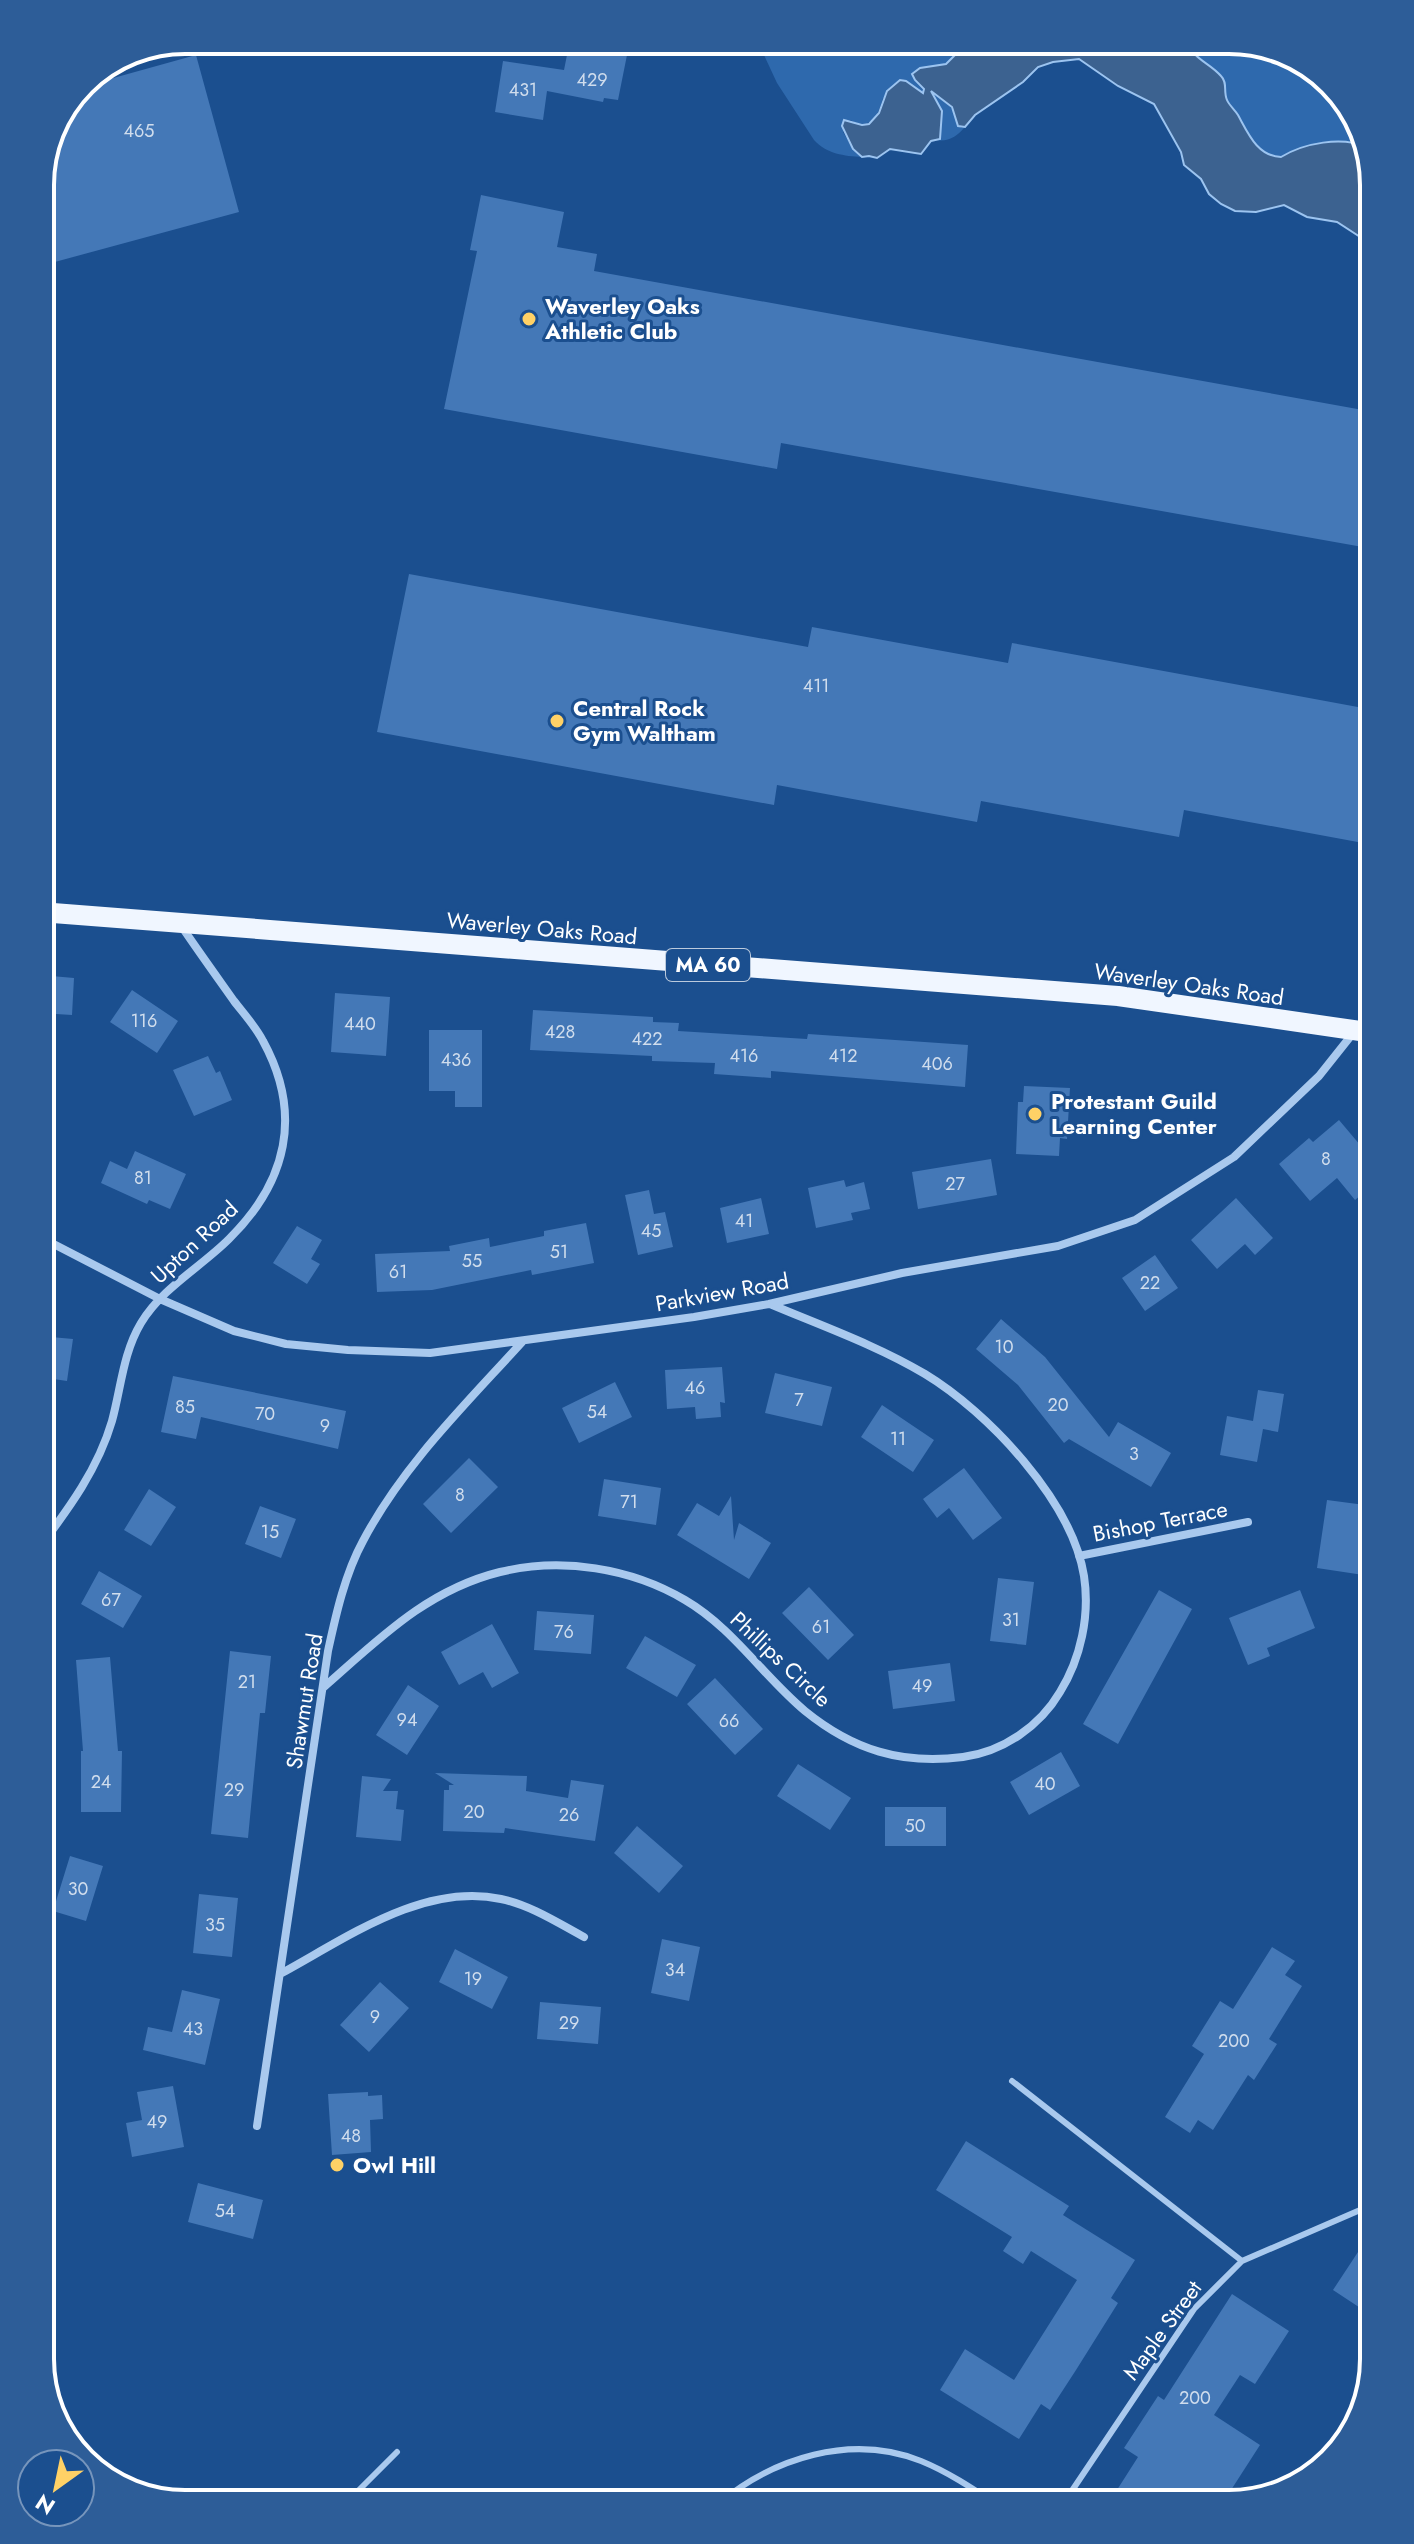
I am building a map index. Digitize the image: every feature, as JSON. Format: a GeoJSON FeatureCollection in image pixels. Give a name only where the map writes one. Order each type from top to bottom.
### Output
{"type":"FeatureCollection","features":[{"type":"Feature","properties":{"kind":"main road","name":"Waverley Oaks Road"},"geometry":{"type":"LineString","coordinates":[[54,913],[1118,996],[1360,1031]]}},
{"type":"Feature","properties":{"kind":"street","name":"Upton Road"},"geometry":{"type":"LineString","coordinates":[[54,1528],[80,1493],[96,1461],[112,1422],[134,1335],[160,1299],[247,1220],[267,1193],[279,1167],[286,1136],[284,1104],[263,1039],[179,923]]}},
{"type":"Feature","properties":{"kind":"street","name":"Parkview Road"},"geometry":{"type":"LineString","coordinates":[[54,1244],[160,1299],[234,1331],[286,1344],[430,1353],[694,1317],[769,1304],[902,1273],[1058,1246],[1135,1220],[1234,1157],[1360,1036]]}},
{"type":"Feature","properties":{"kind":"street","name":"Phillips Circle"},"geometry":{"type":"LineString","coordinates":[[324,1687],[408,1614],[468,1581],[502,1571],[538,1567],[594,1568],[634,1577],[686,1601],[741,1644],[804,1710],[858,1744],[887,1755],[914,1760],[970,1756],[996,1748],[1022,1734],[1044,1714],[1061,1692],[1080,1646],[1085,1623],[1084,1577],[1079,1556],[1052,1501],[991,1424],[961,1399],[900,1360],[769,1304]]}},
{"type":"Feature","properties":{"kind":"street","name":"Shawmut Road"},"geometry":{"type":"LineString","coordinates":[[257,2126],[335,1622],[362,1542],[425,1449],[523,1340]]}},
{"type":"Feature","properties":{"kind":"street","name":"Bishop Terrace"},"geometry":{"type":"LineString","coordinates":[[1079,1556],[1248,1522]]}},
{"type":"Feature","properties":{"kind":"street"},"geometry":{"type":"LineString","coordinates":[[280,1974],[395,1914],[454,1897],[498,1898],[519,1904],[584,1937]]}},
{"type":"Feature","properties":{"kind":"lane"},"geometry":{"type":"LineString","coordinates":[[1012,2081],[1242,2261]]}},
{"type":"Feature","properties":{"kind":"lane","name":"Maple Street"},"geometry":{"type":"LineString","coordinates":[[1072,2490],[1194,2309],[1242,2261],[1360,2210]]}},
{"type":"Feature","properties":{"kind":"lane"},"geometry":{"type":"LineString","coordinates":[[734,2490],[775,2466],[832,2450],[874,2449],[918,2460],[975,2490]]}},
{"type":"Feature","properties":{"kind":"lane"},"geometry":{"type":"LineString","coordinates":[[359,2490],[397,2452]]}},
{"type":"Feature","properties":{"kind":"shaded area"},"geometry":{"type":"Polygon","coordinates":[[[764,54],[956,54],[946,64],[920,68],[914,80],[925,92],[883,98],[879,111],[868,123],[850,120],[843,132],[862,157],[842,155],[819,145],[777,83],[764,54]]]}},
{"type":"Feature","properties":{"kind":"shaded area"},"geometry":{"type":"Polygon","coordinates":[[[956,54],[1195,54],[1223,79],[1228,102],[1254,142],[1266,153],[1281,157],[1312,145],[1353,143],[1359,168],[1360,237],[1337,222],[1307,217],[1284,205],[1256,212],[1235,211],[1221,204],[1209,194],[1201,179],[1184,165],[1181,152],[1154,104],[1118,86],[1079,59],[1038,67],[1023,82],[975,115],[965,127],[958,126],[952,107],[931,91],[942,111],[940,139],[931,141],[921,154],[890,149],[877,158],[862,157],[853,149],[842,126],[844,120],[869,124],[879,113],[887,91],[900,80],[923,93],[924,89],[912,74],[920,68],[946,64],[956,54]]]}},
{"type":"Feature","properties":{"kind":"shaded area"},"geometry":{"type":"Polygon","coordinates":[[[1195,54],[1238,54],[1287,67],[1328,98],[1347,127],[1353,143],[1312,145],[1281,157],[1266,153],[1254,143],[1228,102],[1223,79],[1195,54]]]}},
{"type":"Feature","properties":{"kind":"shaded area"},"geometry":{"type":"Polygon","coordinates":[[[930,91],[946,101],[961,128],[965,127],[952,138],[936,140],[940,139],[942,111],[930,91]]]}},
{"type":"Feature","properties":{"kind":"building"},"geometry":{"type":"Polygon","coordinates":[[[567,54],[627,54],[618,100],[604,98],[603,102],[547,91],[543,120],[495,112],[503,61],[564,70],[567,54]]]}},
{"type":"Feature","properties":{"kind":"building"},"geometry":{"type":"Polygon","coordinates":[[[196,55],[239,212],[54,262],[54,176],[58,151],[67,127],[81,105],[107,80],[196,55]]]}},
{"type":"Feature","properties":{"kind":"building"},"geometry":{"type":"Polygon","coordinates":[[[481,195],[564,212],[557,247],[597,254],[594,271],[1360,409],[1360,546],[781,443],[777,469],[444,409],[477,251],[470,250],[481,195]]]}},
{"type":"Feature","properties":{"kind":"building"},"geometry":{"type":"Polygon","coordinates":[[[409,574],[808,647],[812,627],[1008,663],[1012,643],[1360,707],[1360,842],[1184,810],[1179,837],[981,801],[977,822],[777,785],[774,805],[377,732],[409,574]]]}},
{"type":"Feature","properties":{"kind":"building"},"geometry":{"type":"Polygon","coordinates":[[[54,976],[74,978],[72,1015],[54,1014],[54,976]]]}},
{"type":"Feature","properties":{"kind":"building"},"geometry":{"type":"Polygon","coordinates":[[[132,990],[178,1021],[157,1053],[110,1022],[132,990]]]}},
{"type":"Feature","properties":{"kind":"building"},"geometry":{"type":"Polygon","coordinates":[[[335,993],[390,997],[386,1056],[331,1052],[335,993]]]}},
{"type":"Feature","properties":{"kind":"building"},"geometry":{"type":"Polygon","coordinates":[[[533,1010],[653,1017],[653,1022],[679,1023],[678,1031],[807,1039],[808,1034],[968,1045],[965,1087],[771,1071],[771,1078],[714,1074],[715,1063],[652,1061],[652,1056],[530,1050],[533,1010]]]}},
{"type":"Feature","properties":{"kind":"building"},"geometry":{"type":"Polygon","coordinates":[[[429,1030],[482,1030],[482,1107],[455,1107],[455,1091],[429,1091],[429,1030]]]}},
{"type":"Feature","properties":{"kind":"building"},"geometry":{"type":"Polygon","coordinates":[[[208,1056],[216,1073],[220,1071],[232,1100],[194,1116],[173,1070],[208,1056]]]}},
{"type":"Feature","properties":{"kind":"building"},"geometry":{"type":"Polygon","coordinates":[[[1024,1086],[1070,1088],[1067,1139],[1060,1138],[1059,1156],[1016,1154],[1018,1102],[1023,1102],[1024,1086]]]}},
{"type":"Feature","properties":{"kind":"building"},"geometry":{"type":"Polygon","coordinates":[[[1339,1120],[1360,1145],[1360,1196],[1355,1200],[1337,1178],[1310,1201],[1279,1164],[1309,1138],[1313,1142],[1339,1120]]]}},
{"type":"Feature","properties":{"kind":"building"},"geometry":{"type":"Polygon","coordinates":[[[135,1151],[186,1174],[170,1209],[149,1200],[147,1204],[101,1183],[110,1161],[127,1169],[135,1151]]]}},
{"type":"Feature","properties":{"kind":"building"},"geometry":{"type":"Polygon","coordinates":[[[991,1159],[997,1195],[918,1209],[912,1172],[991,1159]]]}},
{"type":"Feature","properties":{"kind":"building"},"geometry":{"type":"Polygon","coordinates":[[[844,1180],[846,1187],[864,1182],[870,1209],[851,1213],[853,1220],[816,1228],[808,1188],[844,1180]]]}},
{"type":"Feature","properties":{"kind":"building"},"geometry":{"type":"Polygon","coordinates":[[[649,1190],[654,1214],[665,1212],[673,1247],[638,1255],[625,1195],[649,1190]]]}},
{"type":"Feature","properties":{"kind":"building"},"geometry":{"type":"Polygon","coordinates":[[[761,1198],[769,1234],[727,1243],[720,1208],[761,1198]]]}},
{"type":"Feature","properties":{"kind":"building"},"geometry":{"type":"Polygon","coordinates":[[[1236,1198],[1273,1238],[1255,1255],[1245,1244],[1217,1269],[1191,1240],[1236,1198]]]}},
{"type":"Feature","properties":{"kind":"building"},"geometry":{"type":"Polygon","coordinates":[[[586,1223],[594,1263],[532,1275],[531,1270],[432,1290],[377,1292],[375,1254],[450,1251],[449,1246],[489,1238],[490,1247],[544,1236],[544,1231],[586,1223]]]}},
{"type":"Feature","properties":{"kind":"building"},"geometry":{"type":"Polygon","coordinates":[[[297,1226],[322,1240],[311,1259],[320,1264],[307,1284],[273,1263],[297,1226]]]}},
{"type":"Feature","properties":{"kind":"building"},"geometry":{"type":"Polygon","coordinates":[[[1155,1255],[1178,1288],[1145,1311],[1122,1278],[1155,1255]]]}},
{"type":"Feature","properties":{"kind":"building"},"geometry":{"type":"Polygon","coordinates":[[[1001,1319],[1045,1357],[1109,1437],[1118,1422],[1171,1453],[1151,1487],[1069,1439],[1064,1443],[1018,1385],[976,1349],[1001,1319]]]}},
{"type":"Feature","properties":{"kind":"building"},"geometry":{"type":"Polygon","coordinates":[[[54,1337],[73,1339],[67,1381],[54,1379],[54,1337]]]}},
{"type":"Feature","properties":{"kind":"building"},"geometry":{"type":"Polygon","coordinates":[[[722,1367],[725,1403],[720,1402],[721,1417],[696,1419],[695,1407],[667,1409],[665,1370],[722,1367]]]}},
{"type":"Feature","properties":{"kind":"building"},"geometry":{"type":"Polygon","coordinates":[[[775,1373],[832,1387],[822,1426],[765,1413],[775,1373]]]}},
{"type":"Feature","properties":{"kind":"building"},"geometry":{"type":"Polygon","coordinates":[[[173,1376],[346,1411],[338,1449],[201,1417],[196,1439],[161,1432],[173,1376]]]}},
{"type":"Feature","properties":{"kind":"building"},"geometry":{"type":"Polygon","coordinates":[[[615,1382],[632,1417],[579,1443],[562,1408],[615,1382]]]}},
{"type":"Feature","properties":{"kind":"building"},"geometry":{"type":"Polygon","coordinates":[[[1258,1390],[1284,1394],[1278,1432],[1263,1429],[1257,1462],[1220,1455],[1227,1416],[1253,1421],[1258,1390]]]}},
{"type":"Feature","properties":{"kind":"building"},"geometry":{"type":"Polygon","coordinates":[[[882,1405],[934,1440],[913,1472],[861,1437],[882,1405]]]}},
{"type":"Feature","properties":{"kind":"building"},"geometry":{"type":"Polygon","coordinates":[[[469,1458],[498,1487],[451,1533],[423,1504],[469,1458]]]}},
{"type":"Feature","properties":{"kind":"building"},"geometry":{"type":"Polygon","coordinates":[[[964,1468],[1002,1518],[973,1540],[949,1508],[937,1518],[923,1499],[964,1468]]]}},
{"type":"Feature","properties":{"kind":"building"},"geometry":{"type":"Polygon","coordinates":[[[604,1479],[661,1488],[656,1525],[598,1516],[604,1479]]]}},
{"type":"Feature","properties":{"kind":"building"},"geometry":{"type":"Polygon","coordinates":[[[149,1489],[176,1507],[151,1546],[124,1530],[149,1489]]]}},
{"type":"Feature","properties":{"kind":"building"},"geometry":{"type":"Polygon","coordinates":[[[731,1496],[734,1540],[739,1523],[771,1543],[749,1579],[677,1535],[697,1503],[719,1516],[731,1496]]]}},
{"type":"Feature","properties":{"kind":"building"},"geometry":{"type":"Polygon","coordinates":[[[1327,1500],[1360,1504],[1360,1574],[1317,1568],[1327,1500]]]}},
{"type":"Feature","properties":{"kind":"building"},"geometry":{"type":"Polygon","coordinates":[[[260,1506],[296,1519],[281,1558],[245,1544],[260,1506]]]}},
{"type":"Feature","properties":{"kind":"building"},"geometry":{"type":"Polygon","coordinates":[[[99,1571],[142,1596],[123,1628],[81,1604],[99,1571]]]}},
{"type":"Feature","properties":{"kind":"building"},"geometry":{"type":"Polygon","coordinates":[[[998,1578],[1034,1582],[1026,1645],[990,1641],[998,1578]]]}},
{"type":"Feature","properties":{"kind":"building"},"geometry":{"type":"Polygon","coordinates":[[[809,1587],[854,1635],[828,1660],[782,1613],[809,1587]]]}},
{"type":"Feature","properties":{"kind":"building"},"geometry":{"type":"Polygon","coordinates":[[[1159,1590],[1192,1609],[1118,1744],[1083,1724],[1159,1590]]]}},
{"type":"Feature","properties":{"kind":"building"},"geometry":{"type":"Polygon","coordinates":[[[1300,1590],[1315,1628],[1267,1648],[1270,1656],[1248,1665],[1229,1618],[1300,1590]]]}},
{"type":"Feature","properties":{"kind":"building"},"geometry":{"type":"Polygon","coordinates":[[[537,1611],[594,1615],[591,1654],[534,1650],[537,1611]]]}},
{"type":"Feature","properties":{"kind":"building"},"geometry":{"type":"Polygon","coordinates":[[[492,1624],[519,1673],[492,1688],[483,1672],[459,1685],[441,1652],[492,1624]]]}},
{"type":"Feature","properties":{"kind":"building"},"geometry":{"type":"Polygon","coordinates":[[[645,1636],[696,1665],[677,1697],[626,1668],[645,1636]]]}},
{"type":"Feature","properties":{"kind":"building"},"geometry":{"type":"Polygon","coordinates":[[[230,1651],[271,1656],[265,1713],[260,1713],[248,1838],[211,1834],[230,1651]]]}},
{"type":"Feature","properties":{"kind":"building"},"geometry":{"type":"Polygon","coordinates":[[[110,1657],[118,1751],[122,1751],[121,1812],[81,1812],[83,1751],[76,1660],[110,1657]]]}},
{"type":"Feature","properties":{"kind":"building"},"geometry":{"type":"Polygon","coordinates":[[[950,1663],[955,1701],[893,1709],[888,1671],[950,1663]]]}},
{"type":"Feature","properties":{"kind":"building"},"geometry":{"type":"Polygon","coordinates":[[[715,1678],[763,1729],[735,1755],[687,1704],[715,1678]]]}},
{"type":"Feature","properties":{"kind":"building"},"geometry":{"type":"Polygon","coordinates":[[[408,1685],[439,1706],[407,1755],[376,1735],[408,1685]]]}},
{"type":"Feature","properties":{"kind":"building"},"geometry":{"type":"Polygon","coordinates":[[[1061,1752],[1080,1786],[1029,1815],[1010,1782],[1061,1752]]]}},
{"type":"Feature","properties":{"kind":"building"},"geometry":{"type":"Polygon","coordinates":[[[798,1764],[851,1798],[830,1830],[777,1796],[798,1764]]]}},
{"type":"Feature","properties":{"kind":"building"},"geometry":{"type":"Polygon","coordinates":[[[435,1773],[527,1776],[526,1791],[568,1798],[571,1780],[604,1785],[595,1841],[505,1828],[504,1833],[443,1831],[444,1790],[454,1785],[435,1773]]]}},
{"type":"Feature","properties":{"kind":"building"},"geometry":{"type":"Polygon","coordinates":[[[362,1776],[391,1779],[383,1791],[398,1791],[396,1809],[404,1810],[401,1841],[356,1837],[362,1776]]]}},
{"type":"Feature","properties":{"kind":"building"},"geometry":{"type":"Polygon","coordinates":[[[885,1807],[946,1807],[946,1846],[885,1846],[885,1807]]]}},
{"type":"Feature","properties":{"kind":"building"},"geometry":{"type":"Polygon","coordinates":[[[637,1826],[683,1866],[659,1893],[614,1853],[637,1826]]]}},
{"type":"Feature","properties":{"kind":"building"},"geometry":{"type":"Polygon","coordinates":[[[70,1856],[103,1866],[86,1921],[54,1911],[70,1856]]]}},
{"type":"Feature","properties":{"kind":"building"},"geometry":{"type":"Polygon","coordinates":[[[199,1894],[238,1898],[232,1957],[193,1953],[199,1894]]]}},
{"type":"Feature","properties":{"kind":"building"},"geometry":{"type":"Polygon","coordinates":[[[662,1939],[700,1947],[689,2001],[651,1993],[662,1939]]]}},
{"type":"Feature","properties":{"kind":"building"},"geometry":{"type":"Polygon","coordinates":[[[1272,1947],[1295,1961],[1285,1975],[1302,1986],[1269,2039],[1277,2044],[1254,2080],[1248,2075],[1213,2130],[1198,2120],[1190,2133],[1165,2117],[1204,2054],[1192,2046],[1220,2001],[1233,2009],[1272,1947]]]}},
{"type":"Feature","properties":{"kind":"building"},"geometry":{"type":"Polygon","coordinates":[[[455,1949],[508,1977],[492,2009],[439,1982],[455,1949]]]}},
{"type":"Feature","properties":{"kind":"building"},"geometry":{"type":"Polygon","coordinates":[[[380,1982],[409,2008],[369,2052],[340,2025],[380,1982]]]}},
{"type":"Feature","properties":{"kind":"building"},"geometry":{"type":"Polygon","coordinates":[[[182,1990],[220,1999],[205,2065],[143,2050],[148,2027],[172,2032],[182,1990]]]}},
{"type":"Feature","properties":{"kind":"building"},"geometry":{"type":"Polygon","coordinates":[[[540,2002],[601,2007],[598,2044],[537,2039],[540,2002]]]}},
{"type":"Feature","properties":{"kind":"building"},"geometry":{"type":"Polygon","coordinates":[[[173,2086],[184,2147],[132,2157],[126,2123],[142,2120],[137,2092],[173,2086]]]}},
{"type":"Feature","properties":{"kind":"building"},"geometry":{"type":"Polygon","coordinates":[[[368,2092],[368,2096],[382,2095],[383,2119],[370,2120],[371,2152],[332,2155],[328,2094],[368,2092]]]}},
{"type":"Feature","properties":{"kind":"building"},"geometry":{"type":"Polygon","coordinates":[[[966,2141],[1069,2206],[1063,2215],[1135,2260],[1111,2298],[1118,2303],[1076,2370],[1050,2410],[1041,2404],[1019,2439],[940,2390],[965,2349],[1014,2380],[1077,2280],[1031,2251],[1023,2264],[1003,2251],[1012,2237],[936,2190],[966,2141]]]}},
{"type":"Feature","properties":{"kind":"building"},"geometry":{"type":"Polygon","coordinates":[[[198,2183],[263,2200],[253,2239],[188,2222],[198,2183]]]}},
{"type":"Feature","properties":{"kind":"building"},"geometry":{"type":"Polygon","coordinates":[[[1358,2252],[1360,2253],[1360,2308],[1333,2290],[1358,2252]]]}},
{"type":"Feature","properties":{"kind":"building"},"geometry":{"type":"Polygon","coordinates":[[[1232,2294],[1289,2331],[1255,2384],[1240,2375],[1214,2415],[1260,2445],[1231,2490],[1117,2490],[1138,2457],[1124,2448],[1158,2396],[1164,2400],[1232,2294]]]}},
{"type":"Feature","properties":{"kind":"place","name":"Waverley Oaks Athletic Club"},"geometry":{"type":"Point","coordinates":[529,319]}},
{"type":"Feature","properties":{"kind":"place","name":"Central Rock Gym Waltham"},"geometry":{"type":"Point","coordinates":[557,721]}},
{"type":"Feature","properties":{"kind":"place","name":"Protestant Guild Learning Center"},"geometry":{"type":"Point","coordinates":[1035,1114]}},
{"type":"Feature","properties":{"kind":"place","name":"Owl Hill"},"geometry":{"type":"Point","coordinates":[337,2165]}}]}
